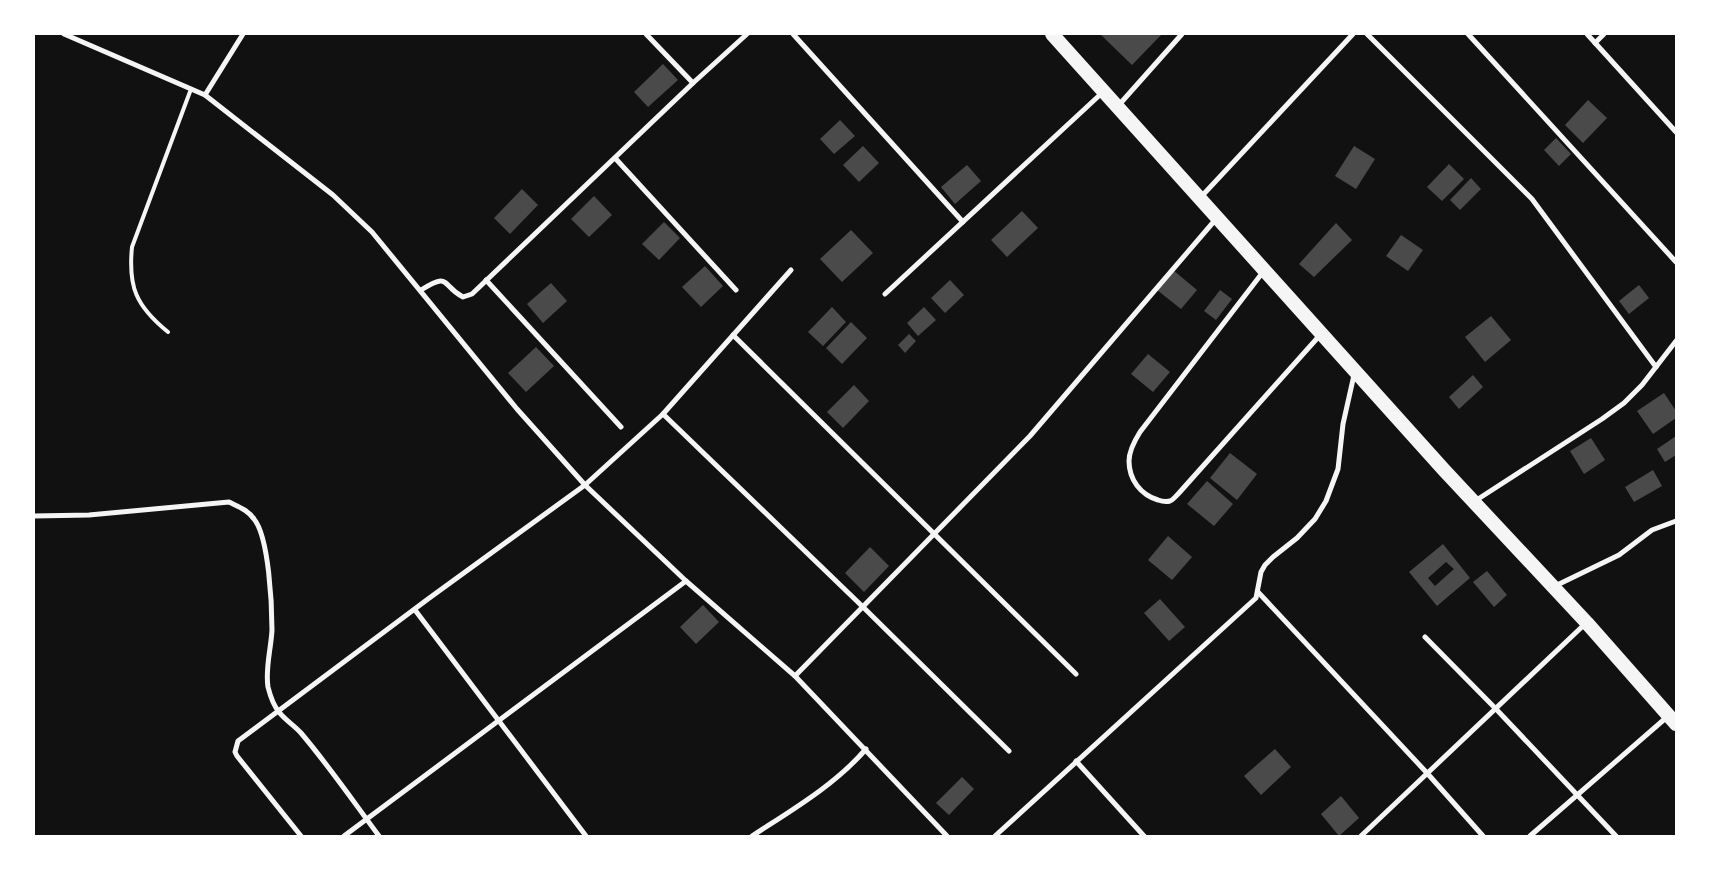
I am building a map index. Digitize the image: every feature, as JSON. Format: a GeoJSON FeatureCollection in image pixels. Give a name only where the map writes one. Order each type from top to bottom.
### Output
{"type":"FeatureCollection","features":[{"type":"Feature","properties":{"kind":"highway"},"geometry":{"type":"LineString","coordinates":[[1055,35],[1355,371],[1673,720]]}},
{"type":"Feature","properties":{"kind":"street"},"geometry":{"type":"LineString","coordinates":[[64,34],[206,95],[333,194],[372,232],[517,409],[585,485],[686,581],[795,676],[948,836]]}},
{"type":"Feature","properties":{"kind":"street"},"geometry":{"type":"LineString","coordinates":[[206,95],[242,34]]}},
{"type":"Feature","properties":{"kind":"street"},"geometry":{"type":"LineString","coordinates":[[646,34],[693,83]]}},
{"type":"Feature","properties":{"kind":"street"},"geometry":{"type":"LineString","coordinates":[[421,290],[434,282],[444,281],[458,294],[463,297],[468,296],[693,83],[748,34]]}},
{"type":"Feature","properties":{"kind":"street"},"geometry":{"type":"LineString","coordinates":[[793,34],[963,222]]}},
{"type":"Feature","properties":{"kind":"street"},"geometry":{"type":"LineString","coordinates":[[1118,106],[1182,34]]}},
{"type":"Feature","properties":{"kind":"street"},"geometry":{"type":"LineString","coordinates":[[1199,198],[1353,34]]}},
{"type":"Feature","properties":{"kind":"street"},"geometry":{"type":"LineString","coordinates":[[1367,34],[1532,199],[1656,367]]}},
{"type":"Feature","properties":{"kind":"street"},"geometry":{"type":"LineString","coordinates":[[1468,34],[1676,262]]}},
{"type":"Feature","properties":{"kind":"street"},"geometry":{"type":"LineString","coordinates":[[1587,34],[1676,132]]}},
{"type":"Feature","properties":{"kind":"street"},"geometry":{"type":"LineString","coordinates":[[1595,43],[1604,34]]}},
{"type":"Feature","properties":{"kind":"street"},"geometry":{"type":"LineString","coordinates":[[885,294],[1104,91]]}},
{"type":"Feature","properties":{"kind":"street"},"geometry":{"type":"LineString","coordinates":[[615,158],[736,290]]}},
{"type":"Feature","properties":{"kind":"street"},"geometry":{"type":"LineString","coordinates":[[795,676],[1030,436],[1218,217]]}},
{"type":"Feature","properties":{"kind":"street"},"geometry":{"type":"LineString","coordinates":[[1264,269],[1140,432],[1133,444],[1129,461],[1132,476],[1140,491],[1149,498],[1162,501],[1170,501],[1179,494],[1322,333]]}},
{"type":"Feature","properties":{"kind":"street"},"geometry":{"type":"LineString","coordinates":[[300,836],[235,752],[238,742],[585,485],[663,414],[791,270]]}},
{"type":"Feature","properties":{"kind":"street"},"geometry":{"type":"LineString","coordinates":[[486,280],[621,427]]}},
{"type":"Feature","properties":{"kind":"street"},"geometry":{"type":"LineString","coordinates":[[733,335],[1076,674]]}},
{"type":"Feature","properties":{"kind":"street"},"geometry":{"type":"LineString","coordinates":[[1474,502],[1624,403],[1642,385],[1676,341]]}},
{"type":"Feature","properties":{"kind":"street"},"geometry":{"type":"LineString","coordinates":[[995,836],[1250,604],[1258,592],[1261,572],[1265,565],[1297,538],[1315,519],[1326,501],[1338,469],[1344,424],[1355,371]]}},
{"type":"Feature","properties":{"kind":"street"},"geometry":{"type":"LineString","coordinates":[[663,414],[1009,751]]}},
{"type":"Feature","properties":{"kind":"street"},"geometry":{"type":"LineString","coordinates":[[34,516],[89,514],[229,502],[246,509],[256,520],[263,537],[271,589],[272,631],[268,687],[278,712],[299,731],[324,761],[379,836]]}},
{"type":"Feature","properties":{"kind":"street"},"geometry":{"type":"LineString","coordinates":[[1553,587],[1619,555],[1652,530],[1676,521]]}},
{"type":"Feature","properties":{"kind":"street"},"geometry":{"type":"LineString","coordinates":[[344,836],[686,581]]}},
{"type":"Feature","properties":{"kind":"street"},"geometry":{"type":"LineString","coordinates":[[1258,592],[1484,836]]}},
{"type":"Feature","properties":{"kind":"street"},"geometry":{"type":"LineString","coordinates":[[415,610],[586,836]]}},
{"type":"Feature","properties":{"kind":"street"},"geometry":{"type":"LineString","coordinates":[[1361,836],[1586,623]]}},
{"type":"Feature","properties":{"kind":"street"},"geometry":{"type":"LineString","coordinates":[[1425,637],[1616,836]]}},
{"type":"Feature","properties":{"kind":"street"},"geometry":{"type":"LineString","coordinates":[[1530,836],[1576,796],[1673,720]]}},
{"type":"Feature","properties":{"kind":"street"},"geometry":{"type":"LineString","coordinates":[[752,836],[837,777],[866,749]]}},
{"type":"Feature","properties":{"kind":"street"},"geometry":{"type":"LineString","coordinates":[[1076,761],[1144,836]]}},
{"type":"Feature","properties":{"kind":"lane"},"geometry":{"type":"LineString","coordinates":[[168,332],[151,318],[138,301],[132,282],[130,264],[132,247],[191,89]]}},
{"type":"Feature","properties":{"kind":"building"},"geometry":{"type":"Polygon","coordinates":[[[1100,34],[1162,34],[1132,65],[1100,34]]]}},
{"type":"Feature","properties":{"kind":"building"},"geometry":{"type":"Polygon","coordinates":[[[663,64],[678,80],[648,107],[634,92],[663,64]]]}},
{"type":"Feature","properties":{"kind":"building"},"geometry":{"type":"Polygon","coordinates":[[[1588,100],[1607,118],[1583,143],[1565,125],[1588,100]]]}},
{"type":"Feature","properties":{"kind":"building"},"geometry":{"type":"Polygon","coordinates":[[[840,120],[855,136],[834,154],[820,139],[840,120]]]}},
{"type":"Feature","properties":{"kind":"building"},"geometry":{"type":"Polygon","coordinates":[[[1556,138],[1571,154],[1559,166],[1544,150],[1556,138]]]}},
{"type":"Feature","properties":{"kind":"building"},"geometry":{"type":"Polygon","coordinates":[[[863,146],[879,163],[859,182],[843,165],[863,146]]]}},
{"type":"Feature","properties":{"kind":"building"},"geometry":{"type":"Polygon","coordinates":[[[1354,146],[1375,159],[1356,189],[1335,176],[1354,146]]]}},
{"type":"Feature","properties":{"kind":"building"},"geometry":{"type":"Polygon","coordinates":[[[1449,164],[1464,179],[1442,201],[1427,187],[1449,164]]]}},
{"type":"Feature","properties":{"kind":"building"},"geometry":{"type":"Polygon","coordinates":[[[967,165],[981,181],[955,204],[941,187],[967,165]]]}},
{"type":"Feature","properties":{"kind":"building"},"geometry":{"type":"Polygon","coordinates":[[[1471,178],[1481,189],[1460,210],[1450,200],[1471,178]]]}},
{"type":"Feature","properties":{"kind":"building"},"geometry":{"type":"Polygon","coordinates":[[[522,189],[538,205],[510,234],[494,218],[522,189]]]}},
{"type":"Feature","properties":{"kind":"building"},"geometry":{"type":"Polygon","coordinates":[[[594,196],[612,215],[589,237],[571,219],[594,196]]]}},
{"type":"Feature","properties":{"kind":"building"},"geometry":{"type":"Polygon","coordinates":[[[1022,211],[1038,228],[1007,257],[991,240],[1022,211]]]}},
{"type":"Feature","properties":{"kind":"building"},"geometry":{"type":"Polygon","coordinates":[[[664,222],[680,238],[659,260],[642,244],[664,222]]]}},
{"type":"Feature","properties":{"kind":"building"},"geometry":{"type":"Polygon","coordinates":[[[1336,223],[1352,240],[1314,277],[1299,264],[1336,223]]]}},
{"type":"Feature","properties":{"kind":"building"},"geometry":{"type":"Polygon","coordinates":[[[851,230],[873,253],[842,282],[820,259],[851,230]]]}},
{"type":"Feature","properties":{"kind":"building"},"geometry":{"type":"Polygon","coordinates":[[[1401,235],[1423,250],[1408,271],[1386,256],[1401,235]]]}},
{"type":"Feature","properties":{"kind":"building"},"geometry":{"type":"Polygon","coordinates":[[[705,266],[723,286],[701,307],[682,287],[705,266]]]}},
{"type":"Feature","properties":{"kind":"building"},"geometry":{"type":"Polygon","coordinates":[[[1173,270],[1197,290],[1181,309],[1157,290],[1173,270]]]}},
{"type":"Feature","properties":{"kind":"building"},"geometry":{"type":"Polygon","coordinates":[[[950,280],[964,295],[945,313],[931,298],[950,280]]]}},
{"type":"Feature","properties":{"kind":"building"},"geometry":{"type":"Polygon","coordinates":[[[551,283],[567,301],[543,323],[527,304],[551,283]]]}},
{"type":"Feature","properties":{"kind":"building"},"geometry":{"type":"Polygon","coordinates":[[[1639,285],[1649,298],[1629,314],[1619,301],[1639,285]]]}},
{"type":"Feature","properties":{"kind":"building"},"geometry":{"type":"Polygon","coordinates":[[[1220,290],[1232,299],[1216,320],[1204,311],[1220,290]]]}},
{"type":"Feature","properties":{"kind":"building"},"geometry":{"type":"Polygon","coordinates":[[[832,307],[846,322],[823,346],[808,332],[832,307]]]}},
{"type":"Feature","properties":{"kind":"building"},"geometry":{"type":"Polygon","coordinates":[[[924,307],[936,320],[918,336],[907,323],[924,307]]]}},
{"type":"Feature","properties":{"kind":"building"},"geometry":{"type":"Polygon","coordinates":[[[1491,316],[1511,340],[1485,362],[1465,337],[1491,316]]]}},
{"type":"Feature","properties":{"kind":"building"},"geometry":{"type":"Polygon","coordinates":[[[851,322],[867,338],[842,364],[826,348],[851,322]]]}},
{"type":"Feature","properties":{"kind":"building"},"geometry":{"type":"Polygon","coordinates":[[[909,334],[916,341],[905,353],[898,345],[909,334]]]}},
{"type":"Feature","properties":{"kind":"building"},"geometry":{"type":"Polygon","coordinates":[[[536,347],[554,366],[526,392],[508,373],[536,347]]]}},
{"type":"Feature","properties":{"kind":"building"},"geometry":{"type":"Polygon","coordinates":[[[1148,354],[1170,372],[1153,392],[1131,374],[1148,354]]]}},
{"type":"Feature","properties":{"kind":"building"},"geometry":{"type":"Polygon","coordinates":[[[1473,375],[1483,387],[1459,409],[1449,397],[1473,375]]]}},
{"type":"Feature","properties":{"kind":"building"},"geometry":{"type":"Polygon","coordinates":[[[854,385],[869,401],[843,428],[827,412],[854,385]]]}},
{"type":"Feature","properties":{"kind":"building"},"geometry":{"type":"Polygon","coordinates":[[[1664,393],[1676,411],[1676,418],[1653,434],[1637,411],[1664,393]]]}},
{"type":"Feature","properties":{"kind":"building"},"geometry":{"type":"Polygon","coordinates":[[[1676,436],[1676,455],[1665,462],[1657,449],[1676,436]]]}},
{"type":"Feature","properties":{"kind":"building"},"geometry":{"type":"Polygon","coordinates":[[[1591,438],[1605,460],[1584,474],[1570,451],[1591,438]]]}},
{"type":"Feature","properties":{"kind":"building"},"geometry":{"type":"Polygon","coordinates":[[[1230,453],[1257,474],[1237,500],[1210,478],[1230,453]]]}},
{"type":"Feature","properties":{"kind":"building"},"geometry":{"type":"Polygon","coordinates":[[[1653,470],[1662,486],[1634,502],[1625,487],[1653,470]]]}},
{"type":"Feature","properties":{"kind":"building"},"geometry":{"type":"Polygon","coordinates":[[[1207,481],[1233,504],[1214,526],[1187,504],[1207,481]]]}},
{"type":"Feature","properties":{"kind":"building"},"geometry":{"type":"Polygon","coordinates":[[[1168,536],[1192,557],[1172,580],[1148,560],[1168,536]]]}},
{"type":"Feature","properties":{"kind":"building"},"geometry":{"type":"Polygon","coordinates":[[[1443,544],[1470,578],[1437,606],[1409,572],[1443,544]],[[1446,562],[1428,578],[1435,586],[1454,569],[1446,562]]]}},
{"type":"Feature","properties":{"kind":"building"},"geometry":{"type":"Polygon","coordinates":[[[870,547],[889,566],[864,592],[845,573],[870,547]]]}},
{"type":"Feature","properties":{"kind":"building"},"geometry":{"type":"Polygon","coordinates":[[[1487,571],[1507,595],[1494,607],[1473,582],[1487,571]]]}},
{"type":"Feature","properties":{"kind":"building"},"geometry":{"type":"Polygon","coordinates":[[[1160,599],[1185,627],[1169,641],[1144,613],[1160,599]]]}},
{"type":"Feature","properties":{"kind":"building"},"geometry":{"type":"Polygon","coordinates":[[[703,605],[719,622],[696,644],[680,627],[703,605]]]}},
{"type":"Feature","properties":{"kind":"building"},"geometry":{"type":"Polygon","coordinates":[[[1275,749],[1291,767],[1261,795],[1244,776],[1275,749]]]}},
{"type":"Feature","properties":{"kind":"building"},"geometry":{"type":"Polygon","coordinates":[[[962,777],[974,789],[949,815],[936,803],[962,777]]]}},
{"type":"Feature","properties":{"kind":"building"},"geometry":{"type":"Polygon","coordinates":[[[1341,796],[1359,818],[1339,836],[1321,814],[1341,796]]]}}]}
